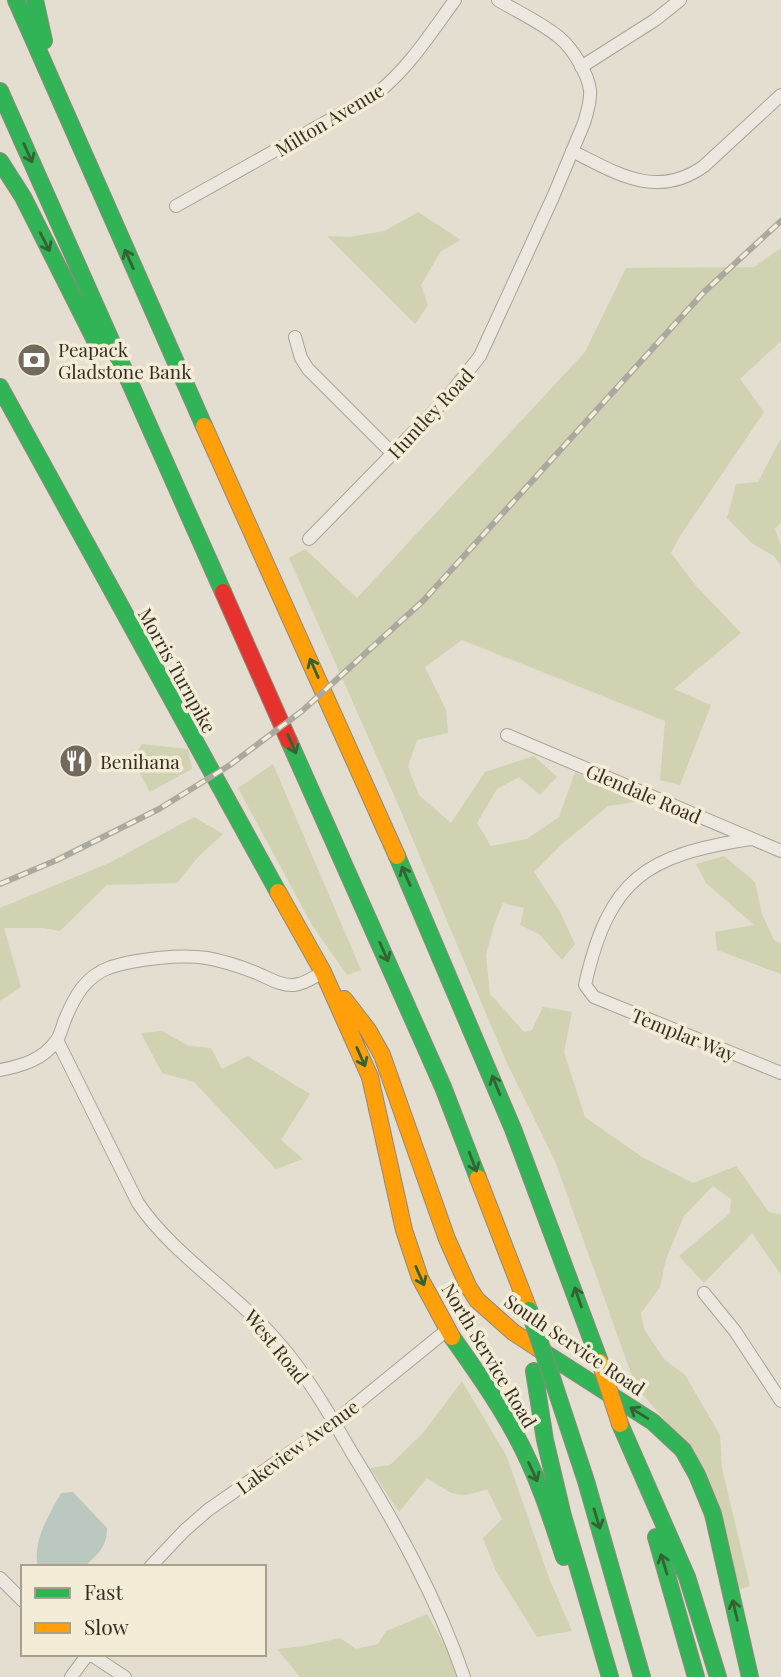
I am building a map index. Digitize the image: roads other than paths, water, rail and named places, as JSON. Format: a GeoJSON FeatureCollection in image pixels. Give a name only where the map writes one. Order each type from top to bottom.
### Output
{"type":"FeatureCollection","features":[{"type":"Feature","properties":{"kind":"main road"},"geometry":{"type":"LineString","coordinates":[[16,0],[455,986],[550,1219],[621,1424],[669,1578],[696,1677]]}},
{"type":"Feature","properties":{"kind":"main road"},"geometry":{"type":"LineString","coordinates":[[35,0],[55,92]]}},
{"type":"Feature","properties":{"kind":"main road"},"geometry":{"type":"LineString","coordinates":[[0,91],[443,1087],[529,1310],[554,1384],[642,1677]]}},
{"type":"Feature","properties":{"kind":"main road"},"geometry":{"type":"LineString","coordinates":[[0,161],[23,197],[234,615]]}},
{"type":"Feature","properties":{"kind":"main road","name":"Morris Turnpike"},"geometry":{"type":"LineString","coordinates":[[0,387],[180,719],[323,972]]}},
{"type":"Feature","properties":{"kind":"main road","name":"North Service Road"},"geometry":{"type":"LineString","coordinates":[[323,972],[370,1077],[412,1257],[447,1330],[515,1433],[543,1494],[608,1677]]}},
{"type":"Feature","properties":{"kind":"main road","name":"South Service Road"},"geometry":{"type":"LineString","coordinates":[[323,972],[368,1030],[382,1055],[447,1239],[477,1300],[513,1332],[653,1422],[683,1450],[713,1514],[750,1677]]}},
{"type":"Feature","properties":{"kind":"main road"},"geometry":{"type":"LineString","coordinates":[[529,1310],[534,1371],[545,1440],[563,1516],[608,1677]]}},
{"type":"Feature","properties":{"kind":"main road"},"geometry":{"type":"LineString","coordinates":[[621,1424],[687,1577],[718,1677]]}},
{"type":"Feature","properties":{"kind":"street","name":"Milton Avenue"},"geometry":{"type":"LineString","coordinates":[[176,206],[376,94],[405,68],[454,0]]}},
{"type":"Feature","properties":{"kind":"street"},"geometry":{"type":"LineString","coordinates":[[498,0],[561,38],[581,67],[680,0]]}},
{"type":"Feature","properties":{"kind":"street","name":"Huntley Road"},"geometry":{"type":"LineString","coordinates":[[309,540],[446,399],[480,356],[554,197],[584,123],[590,90],[581,67]]}},
{"type":"Feature","properties":{"kind":"street"},"geometry":{"type":"LineString","coordinates":[[572,151],[629,178],[645,182],[675,180],[691,175],[704,166],[781,95]]}},
{"type":"Feature","properties":{"kind":"street"},"geometry":{"type":"LineString","coordinates":[[295,337],[301,358],[308,369],[392,453]]}},
{"type":"Feature","properties":{"kind":"street","name":"Glendale Road"},"geometry":{"type":"LineString","coordinates":[[507,735],[781,852]]}},
{"type":"Feature","properties":{"kind":"street","name":"Templar Way"},"geometry":{"type":"LineString","coordinates":[[751,839],[685,852],[643,872],[621,895],[603,923],[585,985],[594,997],[781,1073]]}},
{"type":"Feature","properties":{"kind":"street"},"geometry":{"type":"LineString","coordinates":[[0,1070],[20,1066],[45,1053],[57,1040],[80,988],[100,972],[114,966],[174,957],[204,958],[252,971],[281,984],[294,985],[305,983],[323,972]]}},
{"type":"Feature","properties":{"kind":"street","name":"West Road"},"geometry":{"type":"LineString","coordinates":[[57,1040],[138,1203],[150,1220],[243,1304],[279,1343],[334,1422],[392,1518],[436,1606],[464,1677]]}},
{"type":"Feature","properties":{"kind":"street"},"geometry":{"type":"LineString","coordinates":[[704,1293],[735,1331],[781,1401]]}},
{"type":"Feature","properties":{"kind":"street","name":"Lakeview Avenue"},"geometry":{"type":"LineString","coordinates":[[152,1565],[208,1510],[334,1422],[447,1330]]}},
{"type":"Feature","properties":{"kind":"street"},"geometry":{"type":"LineString","coordinates":[[0,1578],[21,1599]]}},
{"type":"Feature","properties":{"kind":"street"},"geometry":{"type":"LineString","coordinates":[[71,1677],[87,1656]]}},
{"type":"Feature","properties":{"kind":"street"},"geometry":{"type":"LineString","coordinates":[[92,1656],[125,1677]]}},
{"type":"Feature","properties":{"kind":"railway"},"geometry":{"type":"LineString","coordinates":[[0,884],[57,860],[159,809],[230,765],[302,711],[423,601],[704,292],[781,221]]}},
{"type":"Feature","properties":{"kind":"place","name":"Peapack Gladstone Bank"},"geometry":{"type":"Point","coordinates":[34,360]}},
{"type":"Feature","properties":{"kind":"place","name":"Benihana"},"geometry":{"type":"Point","coordinates":[76,761]}}]}
